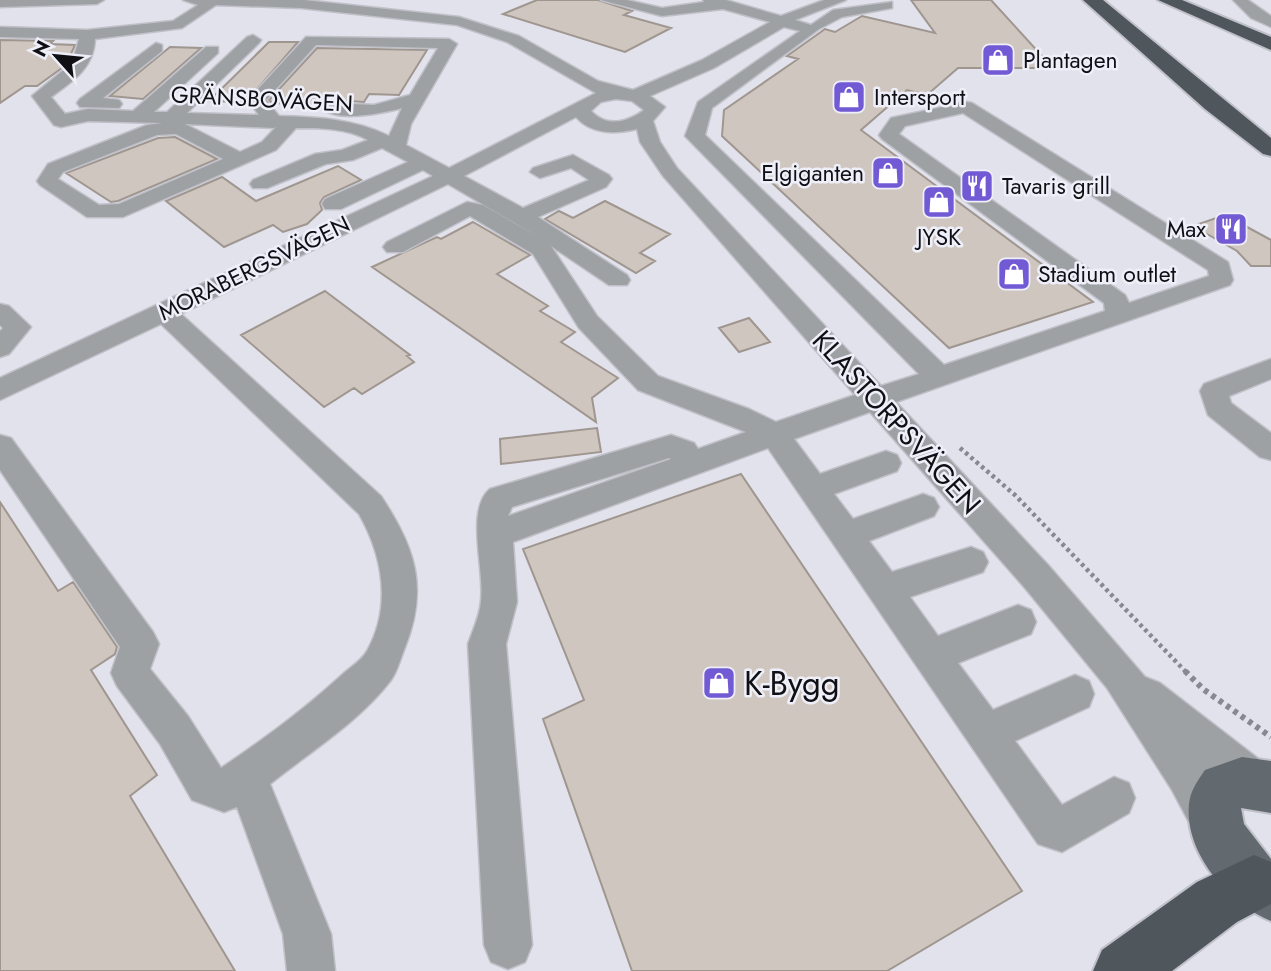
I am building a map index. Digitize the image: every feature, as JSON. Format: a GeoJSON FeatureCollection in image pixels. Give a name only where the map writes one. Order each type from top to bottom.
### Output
{"type":"FeatureCollection","features":[{"type":"Feature","properties":{"kind":"highway"},"geometry":{"type":"LineString","coordinates":[[1092,0],[1271,149]]}},
{"type":"Feature","properties":{"kind":"highway"},"geometry":{"type":"LineString","coordinates":[[1115,0],[1200,67]]}},
{"type":"Feature","properties":{"kind":"highway"},"geometry":{"type":"LineString","coordinates":[[1167,0],[1271,44]]}},
{"type":"Feature","properties":{"kind":"highway"},"geometry":{"type":"LineString","coordinates":[[1117,22],[1271,135]]}},
{"type":"Feature","properties":{"kind":"highway"},"geometry":{"type":"LineString","coordinates":[[1123,971],[1217,902],[1263,888]]}},
{"type":"Feature","properties":{"kind":"main road"},"geometry":{"type":"LineString","coordinates":[[1263,888],[1223,847],[1215,826],[1213,807],[1219,793],[1265,769]]}},
{"type":"Feature","properties":{"kind":"street"},"geometry":{"type":"LineString","coordinates":[[9,2],[97,0]]}},
{"type":"Feature","properties":{"kind":"street"},"geometry":{"type":"LineString","coordinates":[[190,0],[277,1],[459,21],[513,38],[592,85],[647,101],[649,115]]}},
{"type":"Feature","properties":{"kind":"street"},"geometry":{"type":"LineString","coordinates":[[608,0],[662,12],[718,2],[812,30]]}},
{"type":"Feature","properties":{"kind":"street"},"geometry":{"type":"LineString","coordinates":[[635,96],[708,64],[799,12],[839,0]]}},
{"type":"Feature","properties":{"kind":"street"},"geometry":{"type":"LineString","coordinates":[[1240,0],[1256,15],[1271,22]]}},
{"type":"Feature","properties":{"kind":"street"},"geometry":{"type":"LineString","coordinates":[[0,32],[88,35],[177,25],[213,1]]}},
{"type":"Feature","properties":{"kind":"street"},"geometry":{"type":"LineString","coordinates":[[887,5],[838,13],[812,30],[704,106],[695,136],[939,377]]}},
{"type":"Feature","properties":{"kind":"street","name":"GRÄNSBOVÄGEN"},"geometry":{"type":"LineString","coordinates":[[88,35],[88,51],[83,63],[41,96],[61,121],[88,115],[144,111],[171,118],[325,123],[364,130],[522,216],[618,279]]}},
{"type":"Feature","properties":{"kind":"street"},"geometry":{"type":"LineString","coordinates":[[171,118],[253,40]]}},
{"type":"Feature","properties":{"kind":"street"},"geometry":{"type":"LineString","coordinates":[[257,100],[312,40],[449,44],[389,144],[346,156],[322,158],[260,184]]}},
{"type":"Feature","properties":{"kind":"street"},"geometry":{"type":"LineString","coordinates":[[156,48],[86,103],[144,111],[212,50]]}},
{"type":"Feature","properties":{"kind":"street"},"geometry":{"type":"LineString","coordinates":[[534,49],[586,104]]}},
{"type":"Feature","properties":{"kind":"street"},"geometry":{"type":"LineString","coordinates":[[649,115],[668,93],[708,64]]}},
{"type":"Feature","properties":{"kind":"street","name":"MORABERGSVÄGEN"},"geometry":{"type":"LineString","coordinates":[[0,390],[509,147],[586,104],[616,94]]}},
{"type":"Feature","properties":{"kind":"street"},"geometry":{"type":"LineString","coordinates":[[257,100],[283,107],[374,110],[418,98]]}},
{"type":"Feature","properties":{"kind":"street"},"geometry":{"type":"LineString","coordinates":[[239,159],[179,128],[154,129],[55,168],[47,181],[95,212],[122,209],[239,159],[269,146],[283,122],[257,100]]}},
{"type":"Feature","properties":{"kind":"street","name":"KLASTORPSVÄGEN"},"geometry":{"type":"LineString","coordinates":[[586,104],[586,118],[602,125],[670,172]]}},
{"type":"Feature","properties":{"kind":"street"},"geometry":{"type":"LineString","coordinates":[[508,945],[486,644],[499,602],[495,534],[691,463],[1118,316],[1221,280],[1220,267],[966,107],[898,122],[889,135],[1116,300],[1118,316]]}},
{"type":"Feature","properties":{"kind":"street","name":"MORABERGSVÄGEN"},"geometry":{"type":"LineString","coordinates":[[509,147],[602,125],[627,126],[649,115]]}},
{"type":"Feature","properties":{"kind":"street","name":"KLASTORPSVÄGEN"},"geometry":{"type":"LineString","coordinates":[[649,115],[650,142],[670,172],[1037,577],[1121,675],[1187,775],[1215,826]]}},
{"type":"Feature","properties":{"kind":"street"},"geometry":{"type":"LineString","coordinates":[[346,156],[373,171]]}},
{"type":"Feature","properties":{"kind":"street"},"geometry":{"type":"LineString","coordinates":[[522,216],[599,183],[601,179],[573,161],[540,172]]}},
{"type":"Feature","properties":{"kind":"street"},"geometry":{"type":"LineString","coordinates":[[333,204],[424,162]]}},
{"type":"Feature","properties":{"kind":"street"},"geometry":{"type":"LineString","coordinates":[[395,247],[467,209],[475,210],[542,248],[588,322],[648,383],[739,416],[774,434],[1053,829],[1062,830],[1114,798]]}},
{"type":"Feature","properties":{"kind":"street"},"geometry":{"type":"LineString","coordinates":[[0,312],[18,327],[0,348]]}},
{"type":"Feature","properties":{"kind":"street"},"geometry":{"type":"LineString","coordinates":[[0,446],[140,644],[130,673],[174,730],[207,785],[224,791],[338,705],[379,666],[395,628],[401,578],[388,534],[370,505],[164,312]]}},
{"type":"Feature","properties":{"kind":"street"},"geometry":{"type":"LineString","coordinates":[[1271,368],[1214,391],[1218,408],[1271,449]]}},
{"type":"Feature","properties":{"kind":"street"},"geometry":{"type":"LineString","coordinates":[[813,489],[886,463]]}},
{"type":"Feature","properties":{"kind":"street"},"geometry":{"type":"LineString","coordinates":[[846,536],[923,507]]}},
{"type":"Feature","properties":{"kind":"street"},"geometry":{"type":"LineString","coordinates":[[885,590],[971,562]]}},
{"type":"Feature","properties":{"kind":"street"},"geometry":{"type":"LineString","coordinates":[[932,656],[1018,622]]}},
{"type":"Feature","properties":{"kind":"street","name":"KLASTORPSVÄGEN"},"geometry":{"type":"LineString","coordinates":[[1121,675],[1265,769]]}},
{"type":"Feature","properties":{"kind":"street"},"geometry":{"type":"LineString","coordinates":[[986,734],[1076,694]]}},
{"type":"Feature","properties":{"kind":"street"},"geometry":{"type":"LineString","coordinates":[[246,776],[307,934],[311,971]]}},
{"type":"Feature","properties":{"kind":"path"},"geometry":{"type":"LineString","coordinates":[[952,441],[1015,495],[1203,690],[1265,769]]}},
{"type":"Feature","properties":{"kind":"building"},"geometry":{"type":"Polygon","coordinates":[[[537,0],[598,0],[632,11],[624,15],[671,28],[625,52],[503,14],[537,0]]]}},
{"type":"Feature","properties":{"kind":"building"},"geometry":{"type":"Polygon","coordinates":[[[911,0],[991,0],[1053,68],[958,68],[927,95],[907,90],[861,130],[1093,302],[949,348],[722,136],[724,110],[798,59],[787,56],[825,29],[835,32],[862,16],[935,33],[911,0]]]}},
{"type":"Feature","properties":{"kind":"building"},"geometry":{"type":"Polygon","coordinates":[[[0,40],[53,41],[50,44],[75,45],[66,65],[37,86],[25,86],[0,103],[0,40]]]}},
{"type":"Feature","properties":{"kind":"building"},"geometry":{"type":"Polygon","coordinates":[[[269,42],[298,42],[246,102],[209,101],[269,42]]]}},
{"type":"Feature","properties":{"kind":"building"},"geometry":{"type":"Polygon","coordinates":[[[170,47],[201,48],[143,99],[110,96],[170,47]]]}},
{"type":"Feature","properties":{"kind":"building"},"geometry":{"type":"Polygon","coordinates":[[[317,48],[427,50],[399,95],[369,94],[364,102],[331,100],[323,105],[272,103],[269,100],[317,48]]]}},
{"type":"Feature","properties":{"kind":"building"},"geometry":{"type":"Polygon","coordinates":[[[175,137],[217,159],[111,202],[66,173],[158,138],[175,137]]]}},
{"type":"Feature","properties":{"kind":"building"},"geometry":{"type":"Polygon","coordinates":[[[338,166],[361,180],[324,197],[320,203],[322,210],[307,224],[283,232],[273,225],[224,247],[166,201],[222,177],[256,201],[338,166]]]}},
{"type":"Feature","properties":{"kind":"building"},"geometry":{"type":"Polygon","coordinates":[[[605,201],[670,234],[640,253],[655,261],[636,273],[545,219],[559,211],[573,218],[605,201]]]}},
{"type":"Feature","properties":{"kind":"building"},"geometry":{"type":"Polygon","coordinates":[[[1225,215],[1271,240],[1271,266],[1251,266],[1237,251],[1193,226],[1225,215]]]}},
{"type":"Feature","properties":{"kind":"building"},"geometry":{"type":"Polygon","coordinates":[[[473,222],[530,255],[497,274],[548,306],[540,311],[575,332],[561,342],[618,378],[592,398],[596,422],[372,267],[437,237],[441,239],[473,222]]]}},
{"type":"Feature","properties":{"kind":"building"},"geometry":{"type":"Polygon","coordinates":[[[325,291],[410,355],[407,356],[414,362],[362,394],[354,388],[324,407],[241,335],[325,291]]]}},
{"type":"Feature","properties":{"kind":"building"},"geometry":{"type":"Polygon","coordinates":[[[749,318],[770,342],[739,352],[719,328],[749,318]]]}},
{"type":"Feature","properties":{"kind":"building"},"geometry":{"type":"Polygon","coordinates":[[[597,428],[601,452],[501,464],[500,439],[597,428]]]}},
{"type":"Feature","properties":{"kind":"building"},"geometry":{"type":"Polygon","coordinates":[[[741,474],[1022,891],[887,971],[632,971],[543,719],[584,700],[523,549],[741,474]]]}},
{"type":"Feature","properties":{"kind":"building"},"geometry":{"type":"Polygon","coordinates":[[[0,502],[58,591],[73,582],[117,647],[115,654],[91,670],[157,775],[130,796],[235,971],[0,971],[0,502]]]}},
{"type":"Feature","properties":{"kind":"place","name":"Plantagen"},"geometry":{"type":"Point","coordinates":[998,60]}},
{"type":"Feature","properties":{"kind":"place","name":"Intersport"},"geometry":{"type":"Point","coordinates":[849,97]}},
{"type":"Feature","properties":{"kind":"place","name":"Elgiganten"},"geometry":{"type":"Point","coordinates":[888,173]}},
{"type":"Feature","properties":{"kind":"place","name":"Tavaris grill"},"geometry":{"type":"Point","coordinates":[977,186]}},
{"type":"Feature","properties":{"kind":"place","name":"JYSK"},"geometry":{"type":"Point","coordinates":[939,202]}},
{"type":"Feature","properties":{"kind":"place","name":"Max"},"geometry":{"type":"Point","coordinates":[1231,229]}},
{"type":"Feature","properties":{"kind":"place","name":"Stadium outlet"},"geometry":{"type":"Point","coordinates":[1014,274]}},
{"type":"Feature","properties":{"kind":"place","name":"K-Bygg"},"geometry":{"type":"Point","coordinates":[719,683]}}]}
